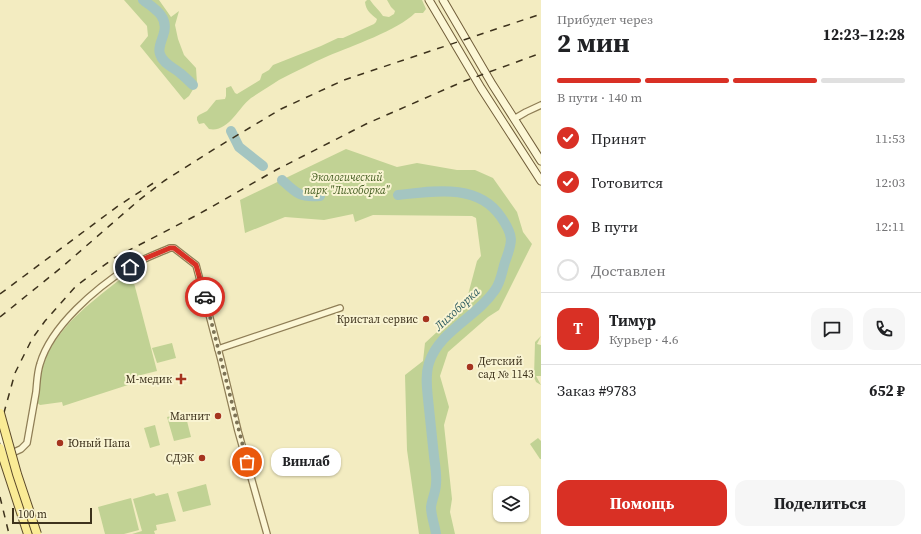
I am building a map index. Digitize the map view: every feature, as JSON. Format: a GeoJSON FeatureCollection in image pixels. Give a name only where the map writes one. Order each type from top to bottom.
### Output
{"type":"FeatureCollection","features":[{"type":"Feature","properties":{"kind":"main road"},"geometry":{"type":"LineString","coordinates":[[429,0],[490,101],[541,181]]}},
{"type":"Feature","properties":{"kind":"main road"},"geometry":{"type":"LineString","coordinates":[[443,0],[492,84],[541,161]]}},
{"type":"Feature","properties":{"kind":"main road"},"geometry":{"type":"LineString","coordinates":[[0,413],[17,474],[37,534]]}},
{"type":"Feature","properties":{"kind":"main road"},"geometry":{"type":"LineString","coordinates":[[0,430],[34,534]]}},
{"type":"Feature","properties":{"kind":"main road"},"geometry":{"type":"LineString","coordinates":[[0,448],[8,477],[28,534]]}},
{"type":"Feature","properties":{"kind":"street"},"geometry":{"type":"LineString","coordinates":[[514,119],[541,105]]}},
{"type":"Feature","properties":{"kind":"street"},"geometry":{"type":"LineString","coordinates":[[7,455],[21,449],[27,443],[40,364],[50,341],[61,327],[84,302],[104,285],[146,258],[170,248],[174,248],[196,265],[266,534]]}},
{"type":"Feature","properties":{"kind":"street"},"geometry":{"type":"LineString","coordinates":[[218,349],[340,308]]}},
{"type":"Feature","properties":{"kind":"green space"},"geometry":{"type":"Polygon","coordinates":[[[124,0],[159,0],[171,17],[179,11],[175,25],[178,39],[184,55],[196,68],[197,83],[189,96],[184,100],[140,46],[148,36],[147,26],[124,0]]]}},
{"type":"Feature","properties":{"kind":"green space"},"geometry":{"type":"Polygon","coordinates":[[[370,0],[383,16],[389,17],[394,14],[395,11],[387,0],[422,0],[426,9],[423,13],[415,13],[398,25],[386,31],[279,80],[246,102],[232,119],[222,127],[209,129],[204,123],[199,124],[197,117],[199,115],[207,111],[216,100],[225,99],[226,88],[231,86],[237,94],[260,80],[262,74],[269,70],[273,65],[338,38],[343,38],[374,24],[377,19],[366,8],[365,2],[370,0]]]}},
{"type":"Feature","properties":{"kind":"green space","name":"Экологический парк \"Лихоборка\""},"geometry":{"type":"Polygon","coordinates":[[[346,149],[397,167],[417,163],[457,170],[475,170],[493,178],[517,212],[523,232],[532,244],[499,310],[488,317],[448,352],[440,376],[449,407],[444,425],[452,499],[450,512],[455,534],[419,534],[407,450],[405,375],[423,361],[425,343],[465,306],[477,261],[481,256],[476,218],[472,216],[373,215],[355,222],[353,214],[324,220],[285,217],[245,233],[240,200],[346,149]]]}},
{"type":"Feature","properties":{"kind":"green space"},"geometry":{"type":"Polygon","coordinates":[[[127,274],[134,283],[157,371],[129,378],[131,384],[63,406],[62,402],[40,405],[36,402],[44,363],[50,349],[69,324],[91,302],[127,274]]]}},
{"type":"Feature","properties":{"kind":"green space"},"geometry":{"type":"Polygon","coordinates":[[[541,336],[537,344],[541,345],[541,376],[536,376],[541,385],[536,382],[534,377],[535,342],[541,336]]]}},
{"type":"Feature","properties":{"kind":"green space"},"geometry":{"type":"Polygon","coordinates":[[[172,343],[176,358],[157,363],[152,348],[172,343]]]}},
{"type":"Feature","properties":{"kind":"green space"},"geometry":{"type":"Polygon","coordinates":[[[185,413],[191,437],[174,441],[167,417],[185,413]]]}},
{"type":"Feature","properties":{"kind":"green space"},"geometry":{"type":"Polygon","coordinates":[[[155,425],[160,445],[150,448],[144,428],[155,425]]]}},
{"type":"Feature","properties":{"kind":"green space"},"geometry":{"type":"Polygon","coordinates":[[[538,438],[541,441],[541,459],[530,444],[538,438]]]}},
{"type":"Feature","properties":{"kind":"green space"},"geometry":{"type":"Polygon","coordinates":[[[206,484],[211,505],[183,512],[177,492],[206,484]]]}},
{"type":"Feature","properties":{"kind":"green space"},"geometry":{"type":"Polygon","coordinates":[[[154,493],[156,496],[168,493],[176,521],[156,525],[157,530],[154,531],[155,534],[132,534],[142,531],[133,499],[154,493]]]}},
{"type":"Feature","properties":{"kind":"green space"},"geometry":{"type":"Polygon","coordinates":[[[131,498],[139,530],[124,534],[105,534],[98,507],[131,498]]]}},
{"type":"Feature","properties":{"kind":"waterway","name":"Лихоборка"},"geometry":{"type":"LineString","coordinates":[[143,0],[157,11],[165,24],[165,30],[159,50],[161,57],[166,63],[193,85]]}},
{"type":"Feature","properties":{"kind":"waterway","name":"Лихоборка"},"geometry":{"type":"LineString","coordinates":[[231,131],[239,147],[263,166]]}},
{"type":"Feature","properties":{"kind":"waterway","name":"Лихоборка"},"geometry":{"type":"LineString","coordinates":[[282,180],[299,194],[320,196]]}},
{"type":"Feature","properties":{"kind":"waterway","name":"Лихоборка"},"geometry":{"type":"LineString","coordinates":[[398,195],[440,191],[468,194],[491,206],[501,217],[508,229],[511,239],[510,249],[497,287],[487,300],[441,342],[429,363],[427,386],[436,477],[431,507],[436,534]]}},
{"type":"Feature","properties":{"kind":"railway"},"geometry":{"type":"LineString","coordinates":[[0,317],[62,267],[138,201],[164,181],[281,109],[344,80],[541,14]]}},
{"type":"Feature","properties":{"kind":"railway"},"geometry":{"type":"LineString","coordinates":[[0,427],[15,373],[32,339],[45,321],[76,286],[114,258],[199,214],[276,170],[366,124],[462,82],[541,53]]}},
{"type":"Feature","properties":{"kind":"railway"},"geometry":{"type":"LineString","coordinates":[[0,294],[118,206],[155,182]]}},
{"type":"Feature","properties":{"kind":"railway"},"geometry":{"type":"LineString","coordinates":[[0,497],[9,534]]}},
{"type":"Feature","properties":{"kind":"way so far"},"geometry":{"type":"LineString","coordinates":[[205,297],[247,462]]}},
{"type":"Feature","properties":{"kind":"place","name":"Кристал сервис"},"geometry":{"type":"Point","coordinates":[426,319]}},
{"type":"Feature","properties":{"kind":"place","name":"Детский сад № 1143"},"geometry":{"type":"Point","coordinates":[470,367]}},
{"type":"Feature","properties":{"kind":"place","name":"М-медик"},"geometry":{"type":"Point","coordinates":[181,379]}},
{"type":"Feature","properties":{"kind":"place","name":"Магнит"},"geometry":{"type":"Point","coordinates":[218,416]}},
{"type":"Feature","properties":{"kind":"place","name":"Юный Папа"},"geometry":{"type":"Point","coordinates":[60,443]}},
{"type":"Feature","properties":{"kind":"place","name":"СДЭК"},"geometry":{"type":"Point","coordinates":[202,458]}},
{"type":"Feature","properties":{"kind":"place","name":"Винлаб"},"geometry":{"type":"Point","coordinates":[247,462]}},
{"type":"Feature","properties":{"kind":"route"},"geometry":{"type":"LineString","coordinates":[[130,267],[146,258],[170,248],[174,248],[196,265],[205,297]]}}]}
